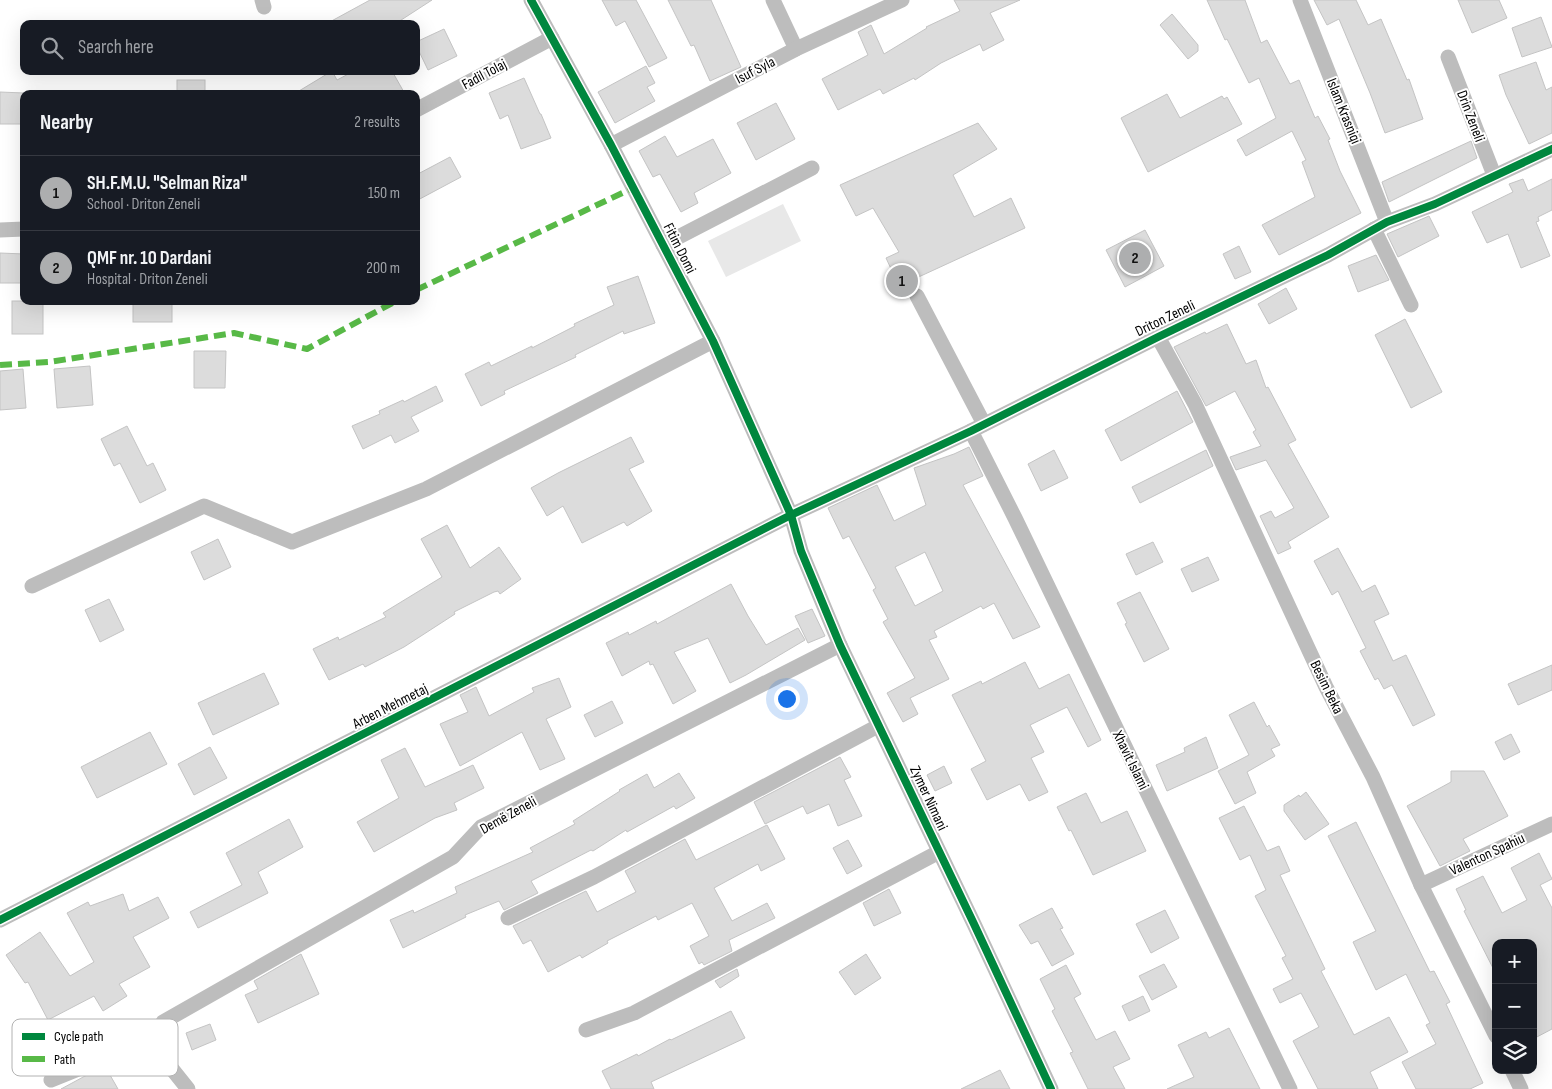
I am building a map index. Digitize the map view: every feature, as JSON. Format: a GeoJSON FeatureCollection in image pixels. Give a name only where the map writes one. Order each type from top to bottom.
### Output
{"type":"FeatureCollection","features":[{"type":"Feature","properties":{"kind":"street","name":"Fitim Domi"},"geometry":{"type":"LineString","coordinates":[[531,0],[611,145],[713,341],[791,515]]}},
{"type":"Feature","properties":{"kind":"street"},"geometry":{"type":"LineString","coordinates":[[773,0],[796,49]]}},
{"type":"Feature","properties":{"kind":"street","name":"Isuf Syla"},"geometry":{"type":"LineString","coordinates":[[611,145],[796,49],[902,0]]}},
{"type":"Feature","properties":{"kind":"street","name":"Islam Krasniqi"},"geometry":{"type":"LineString","coordinates":[[1300,0],[1381,225]]}},
{"type":"Feature","properties":{"kind":"street","name":"Fadil Tolaj"},"geometry":{"type":"LineString","coordinates":[[420,108],[552,38]]}},
{"type":"Feature","properties":{"kind":"street","name":"Drin Zeneli"},"geometry":{"type":"LineString","coordinates":[[1448,57],[1494,175]]}},
{"type":"Feature","properties":{"kind":"street","name":"Driton Zeneli"},"geometry":{"type":"LineString","coordinates":[[791,515],[978,428],[1158,337],[1328,255],[1381,225],[1436,204],[1552,149]]}},
{"type":"Feature","properties":{"kind":"street"},"geometry":{"type":"LineString","coordinates":[[663,245],[812,168]]}},
{"type":"Feature","properties":{"kind":"street"},"geometry":{"type":"LineString","coordinates":[[1381,225],[1411,305]]}},
{"type":"Feature","properties":{"kind":"street"},"geometry":{"type":"LineString","coordinates":[[0,230],[20,229]]}},
{"type":"Feature","properties":{"kind":"street","name":"Xhavit Islami"},"geometry":{"type":"LineString","coordinates":[[917,296],[978,428],[1015,518],[1290,1089]]}},
{"type":"Feature","properties":{"kind":"street","name":"Besim Beka"},"geometry":{"type":"LineString","coordinates":[[1158,337],[1195,404],[1326,687],[1373,777],[1421,885],[1493,1029]]}},
{"type":"Feature","properties":{"kind":"street"},"geometry":{"type":"LineString","coordinates":[[32,586],[204,506],[292,542],[426,489],[713,341]]}},
{"type":"Feature","properties":{"kind":"street","name":"Zymer Nimani"},"geometry":{"type":"LineString","coordinates":[[791,515],[801,551],[840,645],[1051,1089]]}},
{"type":"Feature","properties":{"kind":"street","name":"Arben Mehmetaj"},"geometry":{"type":"LineString","coordinates":[[0,920],[39,902],[791,515]]}},
{"type":"Feature","properties":{"kind":"street","name":"Demë Zeneli"},"geometry":{"type":"LineString","coordinates":[[168,1019],[453,857],[481,827],[840,645]]}},
{"type":"Feature","properties":{"kind":"street"},"geometry":{"type":"LineString","coordinates":[[508,918],[594,877],[878,726]]}},
{"type":"Feature","properties":{"kind":"street","name":"Valenton Spahiu"},"geometry":{"type":"LineString","coordinates":[[1421,885],[1552,824]]}},
{"type":"Feature","properties":{"kind":"street","name":"Zymer Nimani"},"geometry":{"type":"LineString","coordinates":[[586,1030],[634,1013],[939,852]]}},
{"type":"Feature","properties":{"kind":"street"},"geometry":{"type":"LineString","coordinates":[[1514,1074],[1521,1089]]}},
{"type":"Feature","properties":{"kind":"street"},"geometry":{"type":"LineString","coordinates":[[51,1080],[61,1076]]}},
{"type":"Feature","properties":{"kind":"street"},"geometry":{"type":"LineString","coordinates":[[178,1076],[188,1089]]}},
{"type":"Feature","properties":{"kind":"shaded area"},"geometry":{"type":"Polygon","coordinates":[[[783,204],[801,241],[726,277],[708,241],[783,204]]]}},
{"type":"Feature","properties":{"kind":"building"},"geometry":{"type":"Polygon","coordinates":[[[370,0],[432,0],[401,20],[333,20],[370,0]]]}},
{"type":"Feature","properties":{"kind":"building"},"geometry":{"type":"Polygon","coordinates":[[[602,0],[636,0],[667,58],[649,67],[625,21],[616,26],[602,0]]]}},
{"type":"Feature","properties":{"kind":"building"},"geometry":{"type":"Polygon","coordinates":[[[668,0],[711,0],[741,67],[710,81],[694,45],[691,46],[668,0]]]}},
{"type":"Feature","properties":{"kind":"building"},"geometry":{"type":"Polygon","coordinates":[[[954,0],[1020,0],[990,13],[1004,40],[983,51],[980,44],[941,63],[915,80],[914,78],[883,94],[880,89],[838,110],[822,79],[868,55],[858,32],[871,25],[884,54],[926,27],[960,11],[954,0]]]}},
{"type":"Feature","properties":{"kind":"building"},"geometry":{"type":"Polygon","coordinates":[[[1207,0],[1245,0],[1261,43],[1267,40],[1290,84],[1299,80],[1315,118],[1318,116],[1330,139],[1328,140],[1340,171],[1361,213],[1279,255],[1262,225],[1315,197],[1302,162],[1306,160],[1292,131],[1246,156],[1237,140],[1276,118],[1259,78],[1249,83],[1227,39],[1225,40],[1207,0]]]}},
{"type":"Feature","properties":{"kind":"building"},"geometry":{"type":"Polygon","coordinates":[[[1314,0],[1356,0],[1368,25],[1381,19],[1407,80],[1409,79],[1423,119],[1385,133],[1339,19],[1327,25],[1314,0]]]}},
{"type":"Feature","properties":{"kind":"building"},"geometry":{"type":"Polygon","coordinates":[[[1458,0],[1499,0],[1507,18],[1472,33],[1458,0]]]}},
{"type":"Feature","properties":{"kind":"building"},"geometry":{"type":"Polygon","coordinates":[[[1172,14],[1198,45],[1198,51],[1188,59],[1160,25],[1172,14]]]}},
{"type":"Feature","properties":{"kind":"building"},"geometry":{"type":"Polygon","coordinates":[[[1541,17],[1552,47],[1522,57],[1512,28],[1541,17]]]}},
{"type":"Feature","properties":{"kind":"building"},"geometry":{"type":"Polygon","coordinates":[[[444,29],[457,56],[428,70],[420,53],[420,40],[444,29]]]}},
{"type":"Feature","properties":{"kind":"building"},"geometry":{"type":"Polygon","coordinates":[[[1536,62],[1546,90],[1552,87],[1552,133],[1529,144],[1506,95],[1499,75],[1536,62]]]}},
{"type":"Feature","properties":{"kind":"building"},"geometry":{"type":"Polygon","coordinates":[[[646,66],[655,83],[647,87],[655,101],[615,123],[598,92],[646,66]]]}},
{"type":"Feature","properties":{"kind":"building"},"geometry":{"type":"Polygon","coordinates":[[[325,75],[334,75],[337,80],[346,75],[394,75],[403,90],[301,90],[325,75]]]}},
{"type":"Feature","properties":{"kind":"building"},"geometry":{"type":"Polygon","coordinates":[[[524,78],[551,138],[521,149],[508,115],[500,119],[489,93],[524,78]]]}},
{"type":"Feature","properties":{"kind":"building"},"geometry":{"type":"Polygon","coordinates":[[[177,80],[205,80],[205,90],[177,90],[177,80]]]}},
{"type":"Feature","properties":{"kind":"building"},"geometry":{"type":"Polygon","coordinates":[[[0,92],[20,93],[20,124],[0,124],[0,92]]]}},
{"type":"Feature","properties":{"kind":"building"},"geometry":{"type":"Polygon","coordinates":[[[1167,94],[1180,118],[1222,96],[1224,99],[1227,97],[1242,124],[1148,172],[1121,118],[1167,94]]]}},
{"type":"Feature","properties":{"kind":"building"},"geometry":{"type":"Polygon","coordinates":[[[776,103],[795,139],[756,160],[737,123],[776,103]]]}},
{"type":"Feature","properties":{"kind":"building"},"geometry":{"type":"Polygon","coordinates":[[[978,123],[997,149],[953,175],[974,217],[1011,198],[1025,228],[899,286],[886,258],[899,252],[873,208],[856,216],[840,185],[978,123]]]}},
{"type":"Feature","properties":{"kind":"building"},"geometry":{"type":"Polygon","coordinates":[[[665,136],[677,157],[713,139],[731,173],[694,193],[698,203],[681,212],[660,174],[653,177],[639,151],[665,136]]]}},
{"type":"Feature","properties":{"kind":"building"},"geometry":{"type":"Polygon","coordinates":[[[1471,141],[1477,158],[1389,202],[1382,182],[1471,141]]]}},
{"type":"Feature","properties":{"kind":"building"},"geometry":{"type":"Polygon","coordinates":[[[450,157],[461,177],[420,199],[420,173],[450,157]]]}},
{"type":"Feature","properties":{"kind":"building"},"geometry":{"type":"Polygon","coordinates":[[[1523,179],[1528,191],[1552,179],[1552,210],[1538,217],[1539,221],[1536,222],[1550,256],[1521,268],[1508,234],[1487,243],[1472,212],[1513,192],[1509,184],[1523,179]]]}},
{"type":"Feature","properties":{"kind":"building"},"geometry":{"type":"Polygon","coordinates":[[[1429,216],[1439,236],[1398,257],[1387,234],[1429,216]]]}},
{"type":"Feature","properties":{"kind":"building"},"geometry":{"type":"Polygon","coordinates":[[[1145,230],[1164,266],[1125,287],[1106,250],[1145,230]]]}},
{"type":"Feature","properties":{"kind":"building"},"geometry":{"type":"Polygon","coordinates":[[[1239,246],[1251,272],[1235,279],[1223,254],[1239,246]]]}},
{"type":"Feature","properties":{"kind":"building"},"geometry":{"type":"Polygon","coordinates":[[[0,253],[20,254],[20,283],[0,283],[0,253]]]}},
{"type":"Feature","properties":{"kind":"building"},"geometry":{"type":"Polygon","coordinates":[[[1376,255],[1389,280],[1358,292],[1348,266],[1376,255]]]}},
{"type":"Feature","properties":{"kind":"building"},"geometry":{"type":"Polygon","coordinates":[[[638,276],[655,323],[624,334],[623,331],[575,355],[576,357],[504,391],[505,394],[481,406],[465,374],[489,362],[491,366],[532,346],[532,348],[575,326],[574,324],[614,305],[607,287],[638,276]]]}},
{"type":"Feature","properties":{"kind":"building"},"geometry":{"type":"Polygon","coordinates":[[[1286,288],[1297,309],[1269,324],[1258,304],[1286,288]]]}},
{"type":"Feature","properties":{"kind":"building"},"geometry":{"type":"Polygon","coordinates":[[[12,301],[20,301],[20,305],[43,305],[43,334],[12,334],[12,301]]]}},
{"type":"Feature","properties":{"kind":"building"},"geometry":{"type":"Polygon","coordinates":[[[133,305],[172,305],[172,322],[133,322],[133,305]]]}},
{"type":"Feature","properties":{"kind":"building"},"geometry":{"type":"Polygon","coordinates":[[[1405,319],[1442,392],[1411,408],[1375,335],[1405,319]]]}},
{"type":"Feature","properties":{"kind":"building"},"geometry":{"type":"Polygon","coordinates":[[[1227,324],[1246,364],[1256,360],[1266,388],[1268,387],[1296,440],[1288,444],[1329,517],[1288,542],[1291,548],[1278,554],[1260,516],[1271,511],[1275,518],[1294,508],[1266,460],[1236,470],[1230,457],[1261,446],[1253,432],[1256,430],[1235,391],[1206,406],[1174,347],[1227,324]]]}},
{"type":"Feature","properties":{"kind":"building"},"geometry":{"type":"Polygon","coordinates":[[[194,351],[226,351],[225,388],[194,388],[194,351]]]}},
{"type":"Feature","properties":{"kind":"building"},"geometry":{"type":"Polygon","coordinates":[[[90,366],[93,405],[57,408],[54,369],[90,366]]]}},
{"type":"Feature","properties":{"kind":"building"},"geometry":{"type":"Polygon","coordinates":[[[23,369],[26,408],[0,410],[0,371],[23,369]]]}},
{"type":"Feature","properties":{"kind":"building"},"geometry":{"type":"Polygon","coordinates":[[[436,386],[443,401],[411,417],[419,431],[395,443],[391,435],[363,449],[352,426],[380,414],[379,411],[403,400],[404,402],[436,386]]]}},
{"type":"Feature","properties":{"kind":"building"},"geometry":{"type":"Polygon","coordinates":[[[1177,391],[1193,422],[1121,461],[1105,430],[1177,391]]]}},
{"type":"Feature","properties":{"kind":"building"},"geometry":{"type":"Polygon","coordinates":[[[127,426],[147,466],[153,463],[166,490],[140,503],[120,463],[114,466],[101,439],[127,426]]]}},
{"type":"Feature","properties":{"kind":"building"},"geometry":{"type":"Polygon","coordinates":[[[631,437],[644,462],[629,469],[652,511],[627,526],[624,522],[582,543],[563,506],[547,516],[531,488],[631,437]]]}},
{"type":"Feature","properties":{"kind":"building"},"geometry":{"type":"Polygon","coordinates":[[[969,447],[983,476],[963,485],[1040,627],[1013,639],[994,603],[983,609],[981,606],[934,631],[937,637],[929,640],[949,679],[910,698],[918,714],[903,722],[887,693],[915,678],[883,622],[888,619],[873,590],[876,588],[849,536],[843,539],[828,508],[877,485],[894,521],[926,505],[914,468],[969,447]],[[925,552],[895,567],[915,606],[943,591],[925,552]]]}},
{"type":"Feature","properties":{"kind":"building"},"geometry":{"type":"Polygon","coordinates":[[[1054,450],[1068,478],[1041,491],[1028,464],[1054,450]]]}},
{"type":"Feature","properties":{"kind":"building"},"geometry":{"type":"Polygon","coordinates":[[[1206,450],[1213,466],[1140,503],[1132,487],[1206,450]]]}},
{"type":"Feature","properties":{"kind":"building"},"geometry":{"type":"Polygon","coordinates":[[[447,525],[470,568],[499,547],[521,579],[500,594],[498,591],[494,592],[454,612],[455,614],[404,647],[365,667],[363,664],[329,680],[313,649],[338,637],[339,640],[386,617],[383,613],[442,577],[421,539],[447,525]]]}},
{"type":"Feature","properties":{"kind":"building"},"geometry":{"type":"Polygon","coordinates":[[[218,539],[231,567],[204,580],[191,552],[218,539]]]}},
{"type":"Feature","properties":{"kind":"building"},"geometry":{"type":"Polygon","coordinates":[[[1153,542],[1163,562],[1136,575],[1126,554],[1153,542]]]}},
{"type":"Feature","properties":{"kind":"building"},"geometry":{"type":"Polygon","coordinates":[[[1338,548],[1362,592],[1375,585],[1389,614],[1374,621],[1393,661],[1406,655],[1435,715],[1413,726],[1392,685],[1384,689],[1378,678],[1375,680],[1360,651],[1366,648],[1338,591],[1332,595],[1314,561],[1338,548]]]}},
{"type":"Feature","properties":{"kind":"building"},"geometry":{"type":"Polygon","coordinates":[[[1208,557],[1219,580],[1192,592],[1181,569],[1208,557]]]}},
{"type":"Feature","properties":{"kind":"building"},"geometry":{"type":"Polygon","coordinates":[[[731,584],[766,645],[798,628],[805,640],[730,683],[708,638],[674,652],[696,691],[673,704],[653,664],[650,665],[649,661],[622,676],[606,643],[628,632],[629,635],[656,621],[657,624],[731,584]]]}},
{"type":"Feature","properties":{"kind":"building"},"geometry":{"type":"Polygon","coordinates":[[[1140,592],[1169,649],[1144,662],[1117,603],[1140,592]]]}},
{"type":"Feature","properties":{"kind":"building"},"geometry":{"type":"Polygon","coordinates":[[[109,599],[124,630],[100,642],[85,610],[109,599]]]}},
{"type":"Feature","properties":{"kind":"building"},"geometry":{"type":"Polygon","coordinates":[[[812,609],[825,636],[808,643],[795,616],[812,609]]]}},
{"type":"Feature","properties":{"kind":"building"},"geometry":{"type":"Polygon","coordinates":[[[1025,662],[1039,689],[1069,674],[1101,740],[1088,747],[1067,707],[1030,725],[1044,752],[1031,758],[1048,792],[1029,801],[1020,784],[987,800],[971,769],[986,761],[952,695],[981,681],[982,684],[1025,662]]]}},
{"type":"Feature","properties":{"kind":"building"},"geometry":{"type":"Polygon","coordinates":[[[1552,665],[1552,690],[1518,705],[1508,684],[1552,665]]]}},
{"type":"Feature","properties":{"kind":"building"},"geometry":{"type":"Polygon","coordinates":[[[264,673],[279,704],[213,735],[198,703],[264,673]]]}},
{"type":"Feature","properties":{"kind":"building"},"geometry":{"type":"Polygon","coordinates":[[[559,678],[571,707],[546,719],[565,759],[540,770],[522,732],[460,766],[440,724],[468,712],[460,695],[476,687],[489,716],[534,692],[532,688],[559,678]]]}},
{"type":"Feature","properties":{"kind":"building"},"geometry":{"type":"Polygon","coordinates":[[[612,701],[623,723],[595,737],[584,715],[612,701]]]}},
{"type":"Feature","properties":{"kind":"building"},"geometry":{"type":"Polygon","coordinates":[[[1254,702],[1267,727],[1269,725],[1280,745],[1271,749],[1275,756],[1247,772],[1256,793],[1235,804],[1218,771],[1249,755],[1229,715],[1254,702]]]}},
{"type":"Feature","properties":{"kind":"building"},"geometry":{"type":"Polygon","coordinates":[[[150,732],[167,764],[97,798],[81,767],[150,732]]]}},
{"type":"Feature","properties":{"kind":"building"},"geometry":{"type":"Polygon","coordinates":[[[1511,734],[1520,752],[1504,760],[1495,742],[1511,734]]]}},
{"type":"Feature","properties":{"kind":"building"},"geometry":{"type":"Polygon","coordinates":[[[1206,737],[1218,768],[1167,791],[1156,765],[1185,752],[1184,748],[1206,737]]]}},
{"type":"Feature","properties":{"kind":"building"},"geometry":{"type":"Polygon","coordinates":[[[210,747],[227,778],[194,795],[178,764],[210,747]]]}},
{"type":"Feature","properties":{"kind":"building"},"geometry":{"type":"Polygon","coordinates":[[[405,748],[425,787],[473,765],[484,788],[454,803],[457,810],[435,818],[374,852],[357,822],[399,798],[381,760],[405,748]]]}},
{"type":"Feature","properties":{"kind":"building"},"geometry":{"type":"Polygon","coordinates":[[[840,757],[851,777],[844,780],[862,816],[838,826],[829,804],[807,814],[803,806],[765,824],[754,802],[840,757]]]}},
{"type":"Feature","properties":{"kind":"building"},"geometry":{"type":"Polygon","coordinates":[[[944,766],[952,783],[935,791],[927,775],[944,766]]]}},
{"type":"Feature","properties":{"kind":"building"},"geometry":{"type":"Polygon","coordinates":[[[1451,771],[1484,771],[1508,816],[1463,839],[1470,851],[1440,866],[1407,806],[1451,782],[1451,771]]]}},
{"type":"Feature","properties":{"kind":"building"},"geometry":{"type":"Polygon","coordinates":[[[679,773],[695,798],[676,809],[674,806],[627,832],[626,830],[593,851],[591,850],[531,881],[538,893],[504,910],[499,901],[465,915],[466,917],[403,948],[390,920],[413,910],[414,913],[457,893],[455,887],[533,852],[530,848],[575,824],[573,821],[619,790],[647,774],[654,788],[679,773]]]}},
{"type":"Feature","properties":{"kind":"building"},"geometry":{"type":"Polygon","coordinates":[[[1306,792],[1329,824],[1305,840],[1284,811],[1284,805],[1306,792]]]}},
{"type":"Feature","properties":{"kind":"building"},"geometry":{"type":"Polygon","coordinates":[[[1086,793],[1101,823],[1127,811],[1146,851],[1093,875],[1071,830],[1069,831],[1057,807],[1086,793]]]}},
{"type":"Feature","properties":{"kind":"building"},"geometry":{"type":"Polygon","coordinates":[[[1244,806],[1267,851],[1279,846],[1290,871],[1280,875],[1325,969],[1321,971],[1354,1035],[1389,1017],[1408,1052],[1370,1072],[1378,1089],[1318,1089],[1293,1041],[1319,1027],[1301,993],[1280,1003],[1273,989],[1293,979],[1282,958],[1286,956],[1255,896],[1266,890],[1250,855],[1240,860],[1219,818],[1244,806]]]}},
{"type":"Feature","properties":{"kind":"building"},"geometry":{"type":"Polygon","coordinates":[[[289,819],[303,847],[258,872],[268,893],[198,928],[190,912],[242,885],[226,853],[289,819]]]}},
{"type":"Feature","properties":{"kind":"building"},"geometry":{"type":"Polygon","coordinates":[[[1356,822],[1430,972],[1434,971],[1450,1002],[1446,1004],[1483,1083],[1470,1089],[1416,1089],[1402,1062],[1436,1044],[1426,1025],[1430,1023],[1406,974],[1376,990],[1353,942],[1376,931],[1328,836],[1356,822]]]}},
{"type":"Feature","properties":{"kind":"building"},"geometry":{"type":"Polygon","coordinates":[[[767,825],[785,859],[761,871],[758,864],[714,888],[732,921],[767,903],[775,918],[729,940],[732,951],[704,965],[702,962],[699,964],[690,946],[709,936],[692,903],[658,920],[656,916],[607,941],[608,943],[582,958],[580,955],[548,972],[531,940],[523,944],[513,926],[586,891],[597,912],[636,892],[625,871],[685,839],[696,860],[767,825]]]}},
{"type":"Feature","properties":{"kind":"building"},"geometry":{"type":"Polygon","coordinates":[[[848,840],[862,866],[847,874],[833,848],[848,840]]]}},
{"type":"Feature","properties":{"kind":"building"},"geometry":{"type":"Polygon","coordinates":[[[1539,853],[1552,879],[1540,885],[1552,908],[1552,1029],[1537,1037],[1537,939],[1492,939],[1492,966],[1464,911],[1466,910],[1456,889],[1483,876],[1502,913],[1527,900],[1511,868],[1539,853]]]}},
{"type":"Feature","properties":{"kind":"building"},"geometry":{"type":"Polygon","coordinates":[[[889,889],[901,913],[874,926],[863,903],[889,889]]]}},
{"type":"Feature","properties":{"kind":"building"},"geometry":{"type":"Polygon","coordinates":[[[123,894],[129,911],[158,897],[169,918],[133,937],[150,967],[119,984],[127,996],[103,1011],[94,996],[47,1019],[28,982],[25,983],[6,955],[40,932],[70,976],[94,962],[67,913],[88,902],[90,906],[123,894]]]}},
{"type":"Feature","properties":{"kind":"building"},"geometry":{"type":"Polygon","coordinates":[[[1052,908],[1063,928],[1060,929],[1074,954],[1052,966],[1038,941],[1031,944],[1019,925],[1052,908]]]}},
{"type":"Feature","properties":{"kind":"building"},"geometry":{"type":"Polygon","coordinates":[[[1165,910],[1179,938],[1151,953],[1136,924],[1165,910]]]}},
{"type":"Feature","properties":{"kind":"building"},"geometry":{"type":"Polygon","coordinates":[[[301,954],[319,994],[258,1023],[245,995],[258,989],[254,981],[301,954]]]}},
{"type":"Feature","properties":{"kind":"building"},"geometry":{"type":"Polygon","coordinates":[[[866,954],[881,978],[855,995],[839,972],[866,954]]]}},
{"type":"Feature","properties":{"kind":"building"},"geometry":{"type":"Polygon","coordinates":[[[1164,964],[1177,987],[1152,1000],[1139,976],[1164,964]]]}},
{"type":"Feature","properties":{"kind":"building"},"geometry":{"type":"Polygon","coordinates":[[[1066,965],[1081,994],[1074,998],[1096,1040],[1115,1031],[1130,1059],[1113,1067],[1125,1089],[1088,1089],[1070,1053],[1073,1052],[1052,1011],[1055,1009],[1040,979],[1066,965]]]}},
{"type":"Feature","properties":{"kind":"building"},"geometry":{"type":"Polygon","coordinates":[[[737,969],[739,976],[720,988],[715,981],[737,969]]]}},
{"type":"Feature","properties":{"kind":"building"},"geometry":{"type":"Polygon","coordinates":[[[1143,996],[1150,1011],[1129,1021],[1122,1006],[1143,996]]]}},
{"type":"Feature","properties":{"kind":"building"},"geometry":{"type":"Polygon","coordinates":[[[731,1011],[745,1038],[651,1082],[654,1089],[611,1089],[602,1071],[637,1054],[638,1056],[731,1011]]]}},
{"type":"Feature","properties":{"kind":"building"},"geometry":{"type":"Polygon","coordinates":[[[210,1024],[216,1040],[192,1050],[186,1033],[210,1024]]]}},
{"type":"Feature","properties":{"kind":"building"},"geometry":{"type":"Polygon","coordinates":[[[1229,1028],[1260,1089],[1167,1089],[1194,1077],[1178,1045],[1206,1032],[1209,1038],[1229,1028]]]}},
{"type":"Feature","properties":{"kind":"building"},"geometry":{"type":"Polygon","coordinates":[[[1000,1070],[1010,1089],[961,1089],[1000,1070]]]}},
{"type":"Feature","properties":{"kind":"building"},"geometry":{"type":"Polygon","coordinates":[[[85,1076],[111,1076],[118,1089],[61,1089],[85,1076]]]}},
{"type":"Feature","properties":{"kind":"marked path"},"geometry":{"type":"LineString","coordinates":[[420,288],[633,188]]}},
{"type":"Feature","properties":{"kind":"marked path"},"geometry":{"type":"LineString","coordinates":[[0,365],[49,362],[234,333],[307,349],[389,305]]}},
{"type":"Feature","properties":{"kind":"cycle path"},"geometry":{"type":"LineString","coordinates":[[531,0],[611,145],[713,341],[791,515],[801,551],[840,645],[1051,1089]]}},
{"type":"Feature","properties":{"kind":"cycle path"},"geometry":{"type":"LineString","coordinates":[[0,920],[791,515],[971,431],[1158,337],[1328,255],[1387,222],[1435,204],[1552,149]]}},
{"type":"Feature","properties":{"kind":"place","name":"QMF nr. 10 Dardani"},"geometry":{"type":"Point","coordinates":[1135,258]}},
{"type":"Feature","properties":{"kind":"place","name":"SH.F.M.U. \"Selman Riza\""},"geometry":{"type":"Point","coordinates":[902,281]}}]}
